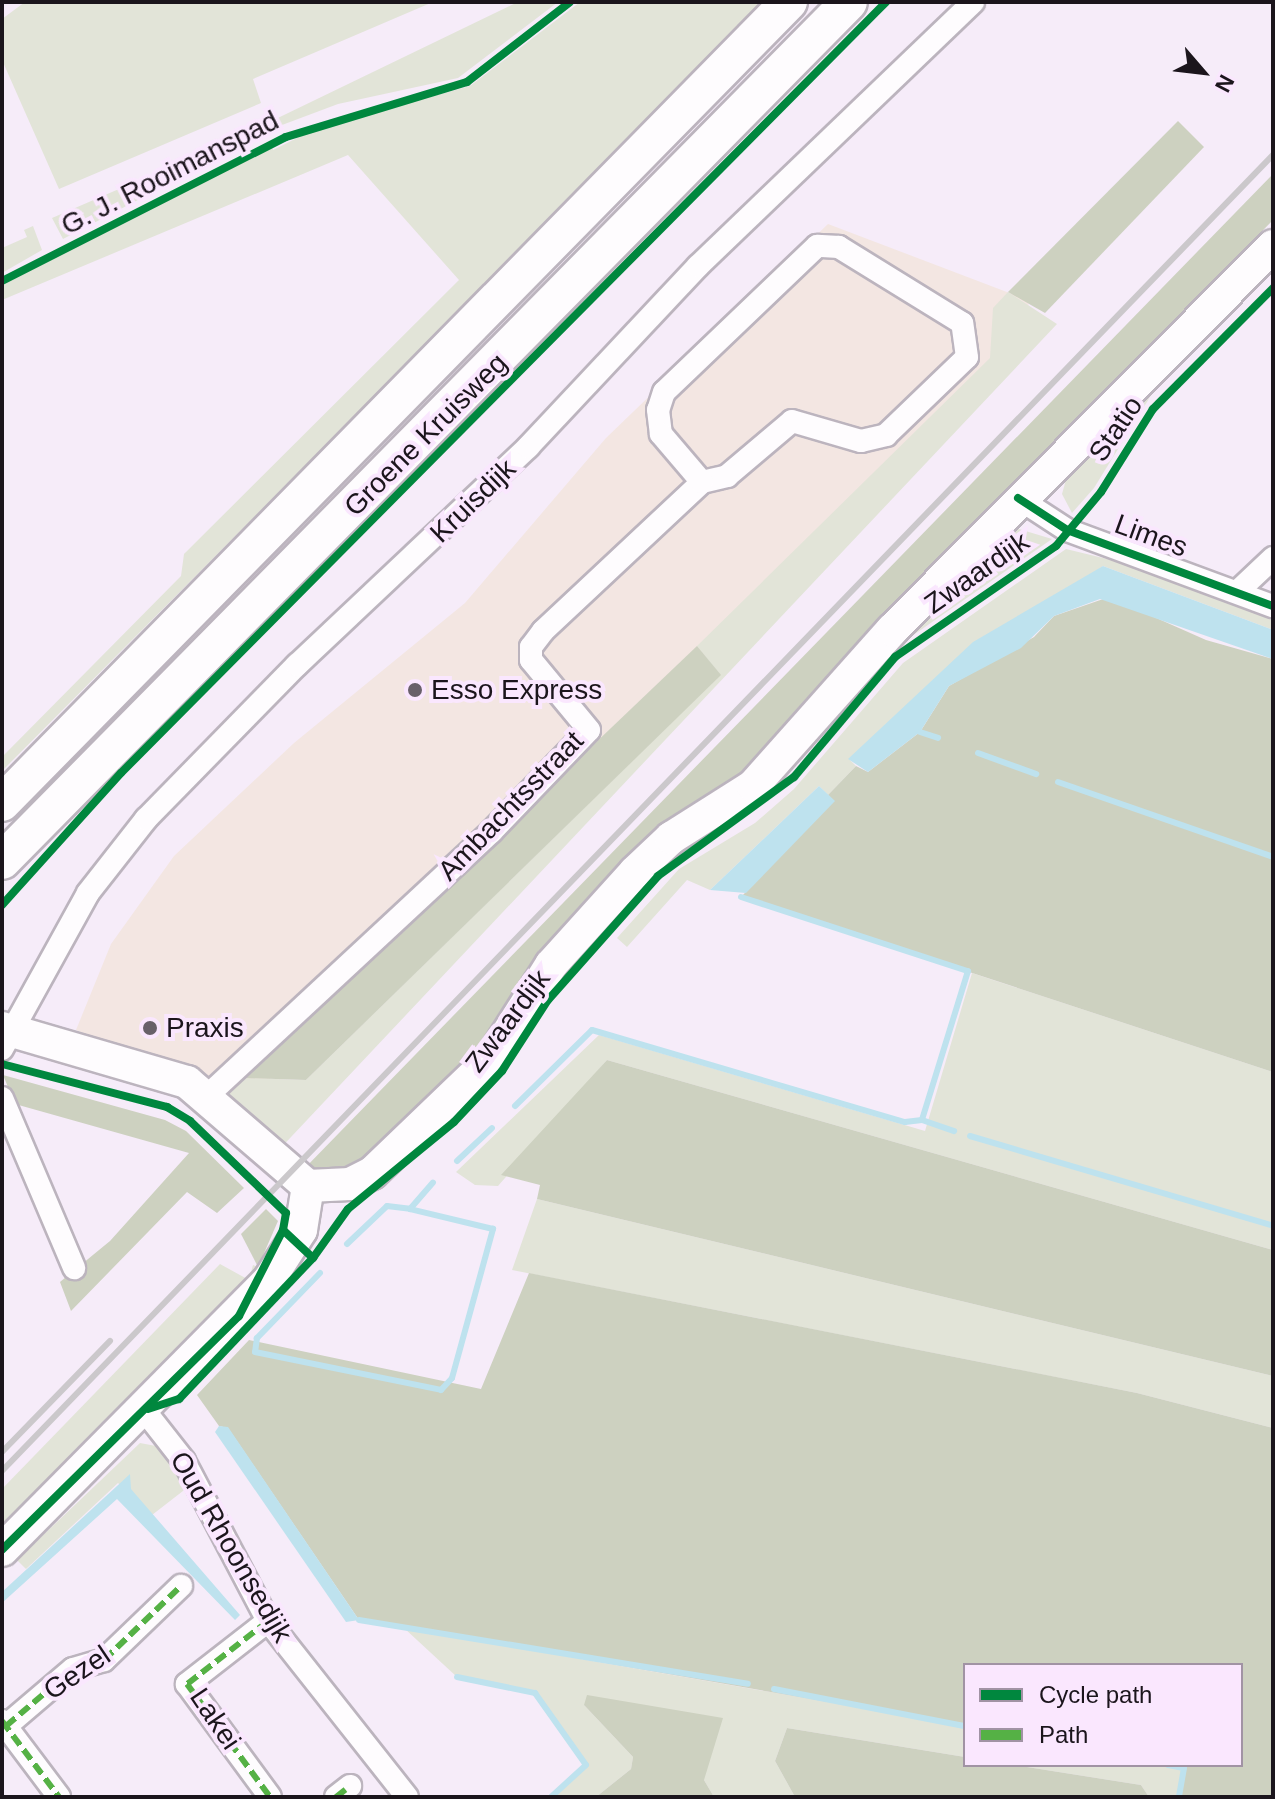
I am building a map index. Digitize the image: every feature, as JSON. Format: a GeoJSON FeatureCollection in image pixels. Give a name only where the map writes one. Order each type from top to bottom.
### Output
{"type":"FeatureCollection","features":[{"type":"Feature","properties":{"kind":"main road","name":"Groene Kruisweg"},"geometry":{"type":"LineString","coordinates":[[2,803],[789,2]]}},
{"type":"Feature","properties":{"kind":"main road","name":"Groene Kruisweg"},"geometry":{"type":"LineString","coordinates":[[2,861],[849,2]]}},
{"type":"Feature","properties":{"kind":"street","name":"Kruisdijk"},"geometry":{"type":"LineString","coordinates":[[5,1035],[88,893],[146,819],[297,665],[528,447],[698,266],[973,2]]}},
{"type":"Feature","properties":{"kind":"street","name":"Ambachtsstraat"},"geometry":{"type":"LineString","coordinates":[[207,1096],[574,750],[589,730],[531,660],[531,647],[702,482],[727,476],[792,421],[861,441],[886,435],[967,357],[962,323],[839,247],[817,246],[664,392],[658,410],[661,434],[702,482]]}},
{"type":"Feature","properties":{"kind":"street","name":"Statio"},"geometry":{"type":"LineString","coordinates":[[1018,498],[1273,246]]}},
{"type":"Feature","properties":{"kind":"street","name":"Limes"},"geometry":{"type":"LineString","coordinates":[[1018,498],[1067,530],[1273,606]]}},
{"type":"Feature","properties":{"kind":"street","name":"Zwaardijk"},"geometry":{"type":"LineString","coordinates":[[320,1187],[372,1173],[467,1086],[492,1058],[551,965],[635,872],[671,838],[753,786],[1018,498]]}},
{"type":"Feature","properties":{"kind":"street"},"geometry":{"type":"LineString","coordinates":[[1237,592],[1273,558]]}},
{"type":"Feature","properties":{"kind":"street"},"geometry":{"type":"LineString","coordinates":[[2,1550],[144,1410],[269,1280],[301,1230],[320,1187],[187,1082],[5,1035]]}},
{"type":"Feature","properties":{"kind":"street"},"geometry":{"type":"LineString","coordinates":[[2,1098],[74,1268]]}},
{"type":"Feature","properties":{"kind":"street","name":"Oud Rhoonsedijk"},"geometry":{"type":"LineString","coordinates":[[144,1410],[184,1461],[268,1621],[407,1797]]}},
{"type":"Feature","properties":{"kind":"street","name":"Gezel"},"geometry":{"type":"LineString","coordinates":[[4,1724],[73,1669],[104,1660],[181,1586]]}},
{"type":"Feature","properties":{"kind":"street","name":"Lakei"},"geometry":{"type":"LineString","coordinates":[[268,1621],[187,1684],[270,1797]]}},
{"type":"Feature","properties":{"kind":"street"},"geometry":{"type":"LineString","coordinates":[[4,1724],[59,1797]]}},
{"type":"Feature","properties":{"kind":"shaded area"},"geometry":{"type":"Polygon","coordinates":[[[25,2],[433,2],[253,79],[261,103],[59,189],[2,60],[2,19],[25,2]]]}},
{"type":"Feature","properties":{"kind":"shaded area"},"geometry":{"type":"Polygon","coordinates":[[[518,2],[558,2],[458,78],[338,104],[282,125],[63,239],[52,218],[232,140],[518,2]]]}},
{"type":"Feature","properties":{"kind":"shaded area"},"geometry":{"type":"Polygon","coordinates":[[[580,2],[766,2],[2,771],[2,757],[181,576],[184,554],[459,280],[348,155],[2,300],[2,281],[271,145],[273,150],[317,128],[470,86],[580,2]]]}},
{"type":"Feature","properties":{"kind":"shaded area"},"geometry":{"type":"Polygon","coordinates":[[[828,224],[1028,300],[1032,340],[246,1102],[76,1030],[111,944],[174,856],[294,743],[465,603],[606,438],[828,224]]]}},
{"type":"Feature","properties":{"kind":"shaded area"},"geometry":{"type":"Polygon","coordinates":[[[33,226],[42,250],[2,273],[2,248],[27,237],[24,230],[33,226]]]}},
{"type":"Feature","properties":{"kind":"shaded area"},"geometry":{"type":"Polygon","coordinates":[[[1008,292],[1057,324],[275,1154],[229,1109],[229,1094],[244,1078],[306,1080],[720,675],[697,646],[990,358],[993,308],[1008,292]]]}},
{"type":"Feature","properties":{"kind":"shaded area"},"geometry":{"type":"Polygon","coordinates":[[[1158,384],[1094,488],[1072,513],[1062,494],[1067,476],[1158,384]]]}},
{"type":"Feature","properties":{"kind":"shaded area"},"geometry":{"type":"Polygon","coordinates":[[[1019,529],[1052,539],[899,645],[811,745],[806,741],[904,629],[1005,534],[1019,529]]]}},
{"type":"Feature","properties":{"kind":"shaded area"},"geometry":{"type":"Polygon","coordinates":[[[1066,549],[1132,565],[1273,618],[1273,630],[1103,566],[849,759],[856,766],[828,795],[819,786],[710,890],[687,880],[627,947],[617,938],[679,869],[755,823],[794,789],[903,663],[1066,549]]]}},
{"type":"Feature","properties":{"kind":"shaded area"},"geometry":{"type":"Polygon","coordinates":[[[972,973],[1273,1072],[1273,1250],[607,1060],[498,1186],[475,1185],[456,1172],[599,1035],[925,1131],[972,973]]]}},
{"type":"Feature","properties":{"kind":"shaded area"},"geometry":{"type":"Polygon","coordinates":[[[537,1199],[1273,1376],[1273,1428],[1137,1393],[512,1270],[537,1199]]]}},
{"type":"Feature","properties":{"kind":"shaded area"},"geometry":{"type":"Polygon","coordinates":[[[220,1264],[249,1280],[253,1265],[258,1267],[251,1281],[2,1535],[2,1489],[220,1264]]]}},
{"type":"Feature","properties":{"kind":"shaded area"},"geometry":{"type":"Polygon","coordinates":[[[140,1443],[156,1446],[192,1484],[152,1515],[118,1483],[26,1569],[17,1560],[140,1443]]]}},
{"type":"Feature","properties":{"kind":"shaded area"},"geometry":{"type":"Polygon","coordinates":[[[404,1628],[963,1726],[963,1757],[787,1728],[775,1761],[795,1797],[714,1797],[704,1780],[584,1705],[633,1757],[631,1769],[596,1797],[551,1797],[586,1764],[535,1693],[457,1677],[404,1628]]]}},
{"type":"Feature","properties":{"kind":"shaded area"},"geometry":{"type":"Polygon","coordinates":[[[1027,1767],[1184,1768],[1179,1797],[1149,1797],[1141,1785],[1027,1767]]]}},
{"type":"Feature","properties":{"kind":"green space"},"geometry":{"type":"Polygon","coordinates":[[[1178,121],[1204,147],[1045,313],[1008,292],[1178,121]]]}},
{"type":"Feature","properties":{"kind":"green space"},"geometry":{"type":"Polygon","coordinates":[[[1273,174],[1273,220],[865,638],[756,769],[472,1062],[345,1176],[302,1171],[1273,174]]]}},
{"type":"Feature","properties":{"kind":"green space"},"geometry":{"type":"Polygon","coordinates":[[[1109,597],[1206,640],[1273,659],[1273,1072],[741,897],[834,801],[828,795],[856,766],[868,772],[920,732],[949,686],[1034,637],[1054,616],[1109,597]]]}},
{"type":"Feature","properties":{"kind":"green space"},"geometry":{"type":"Polygon","coordinates":[[[697,646],[721,675],[306,1080],[244,1078],[697,646]]]}},
{"type":"Feature","properties":{"kind":"green space"},"geometry":{"type":"Polygon","coordinates":[[[607,1060],[1273,1250],[1273,1376],[537,1199],[540,1185],[501,1175],[607,1060]]]}},
{"type":"Feature","properties":{"kind":"green space"},"geometry":{"type":"Polygon","coordinates":[[[3,1075],[165,1120],[186,1131],[244,1188],[217,1213],[187,1192],[71,1311],[60,1282],[110,1241],[189,1153],[15,1104],[3,1075]]]}},
{"type":"Feature","properties":{"kind":"green space"},"geometry":{"type":"Polygon","coordinates":[[[266,1209],[278,1221],[258,1267],[241,1234],[266,1209]]]}},
{"type":"Feature","properties":{"kind":"green space"},"geometry":{"type":"Polygon","coordinates":[[[529,1273],[1137,1393],[1273,1428],[1273,1797],[1179,1797],[1183,1768],[1178,1767],[1243,1767],[1243,1663],[963,1663],[963,1726],[359,1620],[228,1428],[219,1426],[197,1395],[249,1340],[481,1389],[529,1273]]]}},
{"type":"Feature","properties":{"kind":"green space"},"geometry":{"type":"Polygon","coordinates":[[[587,1695],[723,1718],[704,1780],[714,1797],[596,1797],[631,1769],[633,1757],[584,1705],[587,1695]]]}},
{"type":"Feature","properties":{"kind":"green space"},"geometry":{"type":"Polygon","coordinates":[[[787,1728],[963,1757],[963,1767],[1027,1767],[1141,1785],[1149,1797],[795,1797],[775,1761],[787,1728]]]}},
{"type":"Feature","properties":{"kind":"water"},"geometry":{"type":"Polygon","coordinates":[[[1103,566],[1273,630],[1273,659],[1100,599],[1054,616],[1021,648],[949,686],[920,732],[868,772],[848,759],[973,642],[1103,566]]]}},
{"type":"Feature","properties":{"kind":"water"},"geometry":{"type":"Polygon","coordinates":[[[819,786],[835,801],[746,893],[710,890],[819,786]]]}},
{"type":"Feature","properties":{"kind":"water"},"geometry":{"type":"Polygon","coordinates":[[[219,1426],[228,1427],[359,1620],[346,1622],[215,1432],[219,1426]]]}},
{"type":"Feature","properties":{"kind":"water"},"geometry":{"type":"Polygon","coordinates":[[[130,1474],[131,1489],[240,1615],[235,1620],[117,1499],[2,1603],[2,1592],[130,1474]]]}},
{"type":"Feature","properties":{"kind":"waterway"},"geometry":{"type":"LineString","coordinates":[[920,732],[938,738]]}},
{"type":"Feature","properties":{"kind":"waterway"},"geometry":{"type":"LineString","coordinates":[[978,753],[1036,774]]}},
{"type":"Feature","properties":{"kind":"waterway"},"geometry":{"type":"LineString","coordinates":[[1058,782],[1273,857]]}},
{"type":"Feature","properties":{"kind":"waterway"},"geometry":{"type":"LineString","coordinates":[[741,897],[968,971],[922,1120],[954,1131]]}},
{"type":"Feature","properties":{"kind":"waterway"},"geometry":{"type":"LineString","coordinates":[[515,1106],[592,1030],[905,1122],[922,1120]]}},
{"type":"Feature","properties":{"kind":"waterway"},"geometry":{"type":"LineString","coordinates":[[457,1161],[492,1128]]}},
{"type":"Feature","properties":{"kind":"waterway"},"geometry":{"type":"LineString","coordinates":[[970,1136],[1273,1226]]}},
{"type":"Feature","properties":{"kind":"waterway"},"geometry":{"type":"LineString","coordinates":[[347,1244],[387,1206],[410,1209],[433,1183]]}},
{"type":"Feature","properties":{"kind":"waterway"},"geometry":{"type":"LineString","coordinates":[[320,1273],[257,1338],[255,1352],[441,1390],[452,1378],[493,1229],[410,1209]]}},
{"type":"Feature","properties":{"kind":"waterway"},"geometry":{"type":"LineString","coordinates":[[359,1620],[748,1684]]}},
{"type":"Feature","properties":{"kind":"waterway"},"geometry":{"type":"LineString","coordinates":[[457,1677],[535,1693],[586,1765],[551,1797]]}},
{"type":"Feature","properties":{"kind":"waterway"},"geometry":{"type":"LineString","coordinates":[[774,1689],[963,1726]]}},
{"type":"Feature","properties":{"kind":"waterway"},"geometry":{"type":"LineString","coordinates":[[1179,1767],[1184,1768],[1179,1797]]}},
{"type":"Feature","properties":{"kind":"railway"},"geometry":{"type":"LineString","coordinates":[[2,1471],[1273,155]]}},
{"type":"Feature","properties":{"kind":"railway"},"geometry":{"type":"LineString","coordinates":[[2,1452],[110,1341]]}},
{"type":"Feature","properties":{"kind":"marked path"},"geometry":{"type":"LineString","coordinates":[[6,1726],[73,1669],[104,1660],[181,1586]]}},
{"type":"Feature","properties":{"kind":"marked path"},"geometry":{"type":"LineString","coordinates":[[268,1621],[187,1684],[270,1797]]}},
{"type":"Feature","properties":{"kind":"marked path"},"geometry":{"type":"LineString","coordinates":[[2,1721],[59,1797]]}},
{"type":"Feature","properties":{"kind":"marked path"},"geometry":{"type":"LineString","coordinates":[[336,1797],[350,1786]]}},
{"type":"Feature","properties":{"kind":"cycle path","name":"G. J. Rooimanspad"},"geometry":{"type":"LineString","coordinates":[[2,281],[286,137],[467,82],[570,2]]}},
{"type":"Feature","properties":{"kind":"cycle path"},"geometry":{"type":"LineString","coordinates":[[2,905],[121,773],[886,2]]}},
{"type":"Feature","properties":{"kind":"cycle path"},"geometry":{"type":"LineString","coordinates":[[283,1230],[313,1258],[348,1209],[454,1122],[502,1071],[548,1000],[658,876],[794,777],[895,657],[1056,546],[1101,492],[1153,409],[1273,288]]}},
{"type":"Feature","properties":{"kind":"cycle path"},"geometry":{"type":"LineString","coordinates":[[1018,498],[1067,530],[1273,606]]}},
{"type":"Feature","properties":{"kind":"cycle path"},"geometry":{"type":"LineString","coordinates":[[2,1064],[167,1107],[190,1121],[286,1213],[283,1230],[239,1316],[2,1550]]}},
{"type":"Feature","properties":{"kind":"cycle path"},"geometry":{"type":"LineString","coordinates":[[148,1409],[179,1399],[313,1258]]}},
{"type":"Feature","properties":{"kind":"place","name":"Esso Express"},"geometry":{"type":"Point","coordinates":[415,690]}},
{"type":"Feature","properties":{"kind":"place","name":"Praxis"},"geometry":{"type":"Point","coordinates":[150,1028]}}]}
